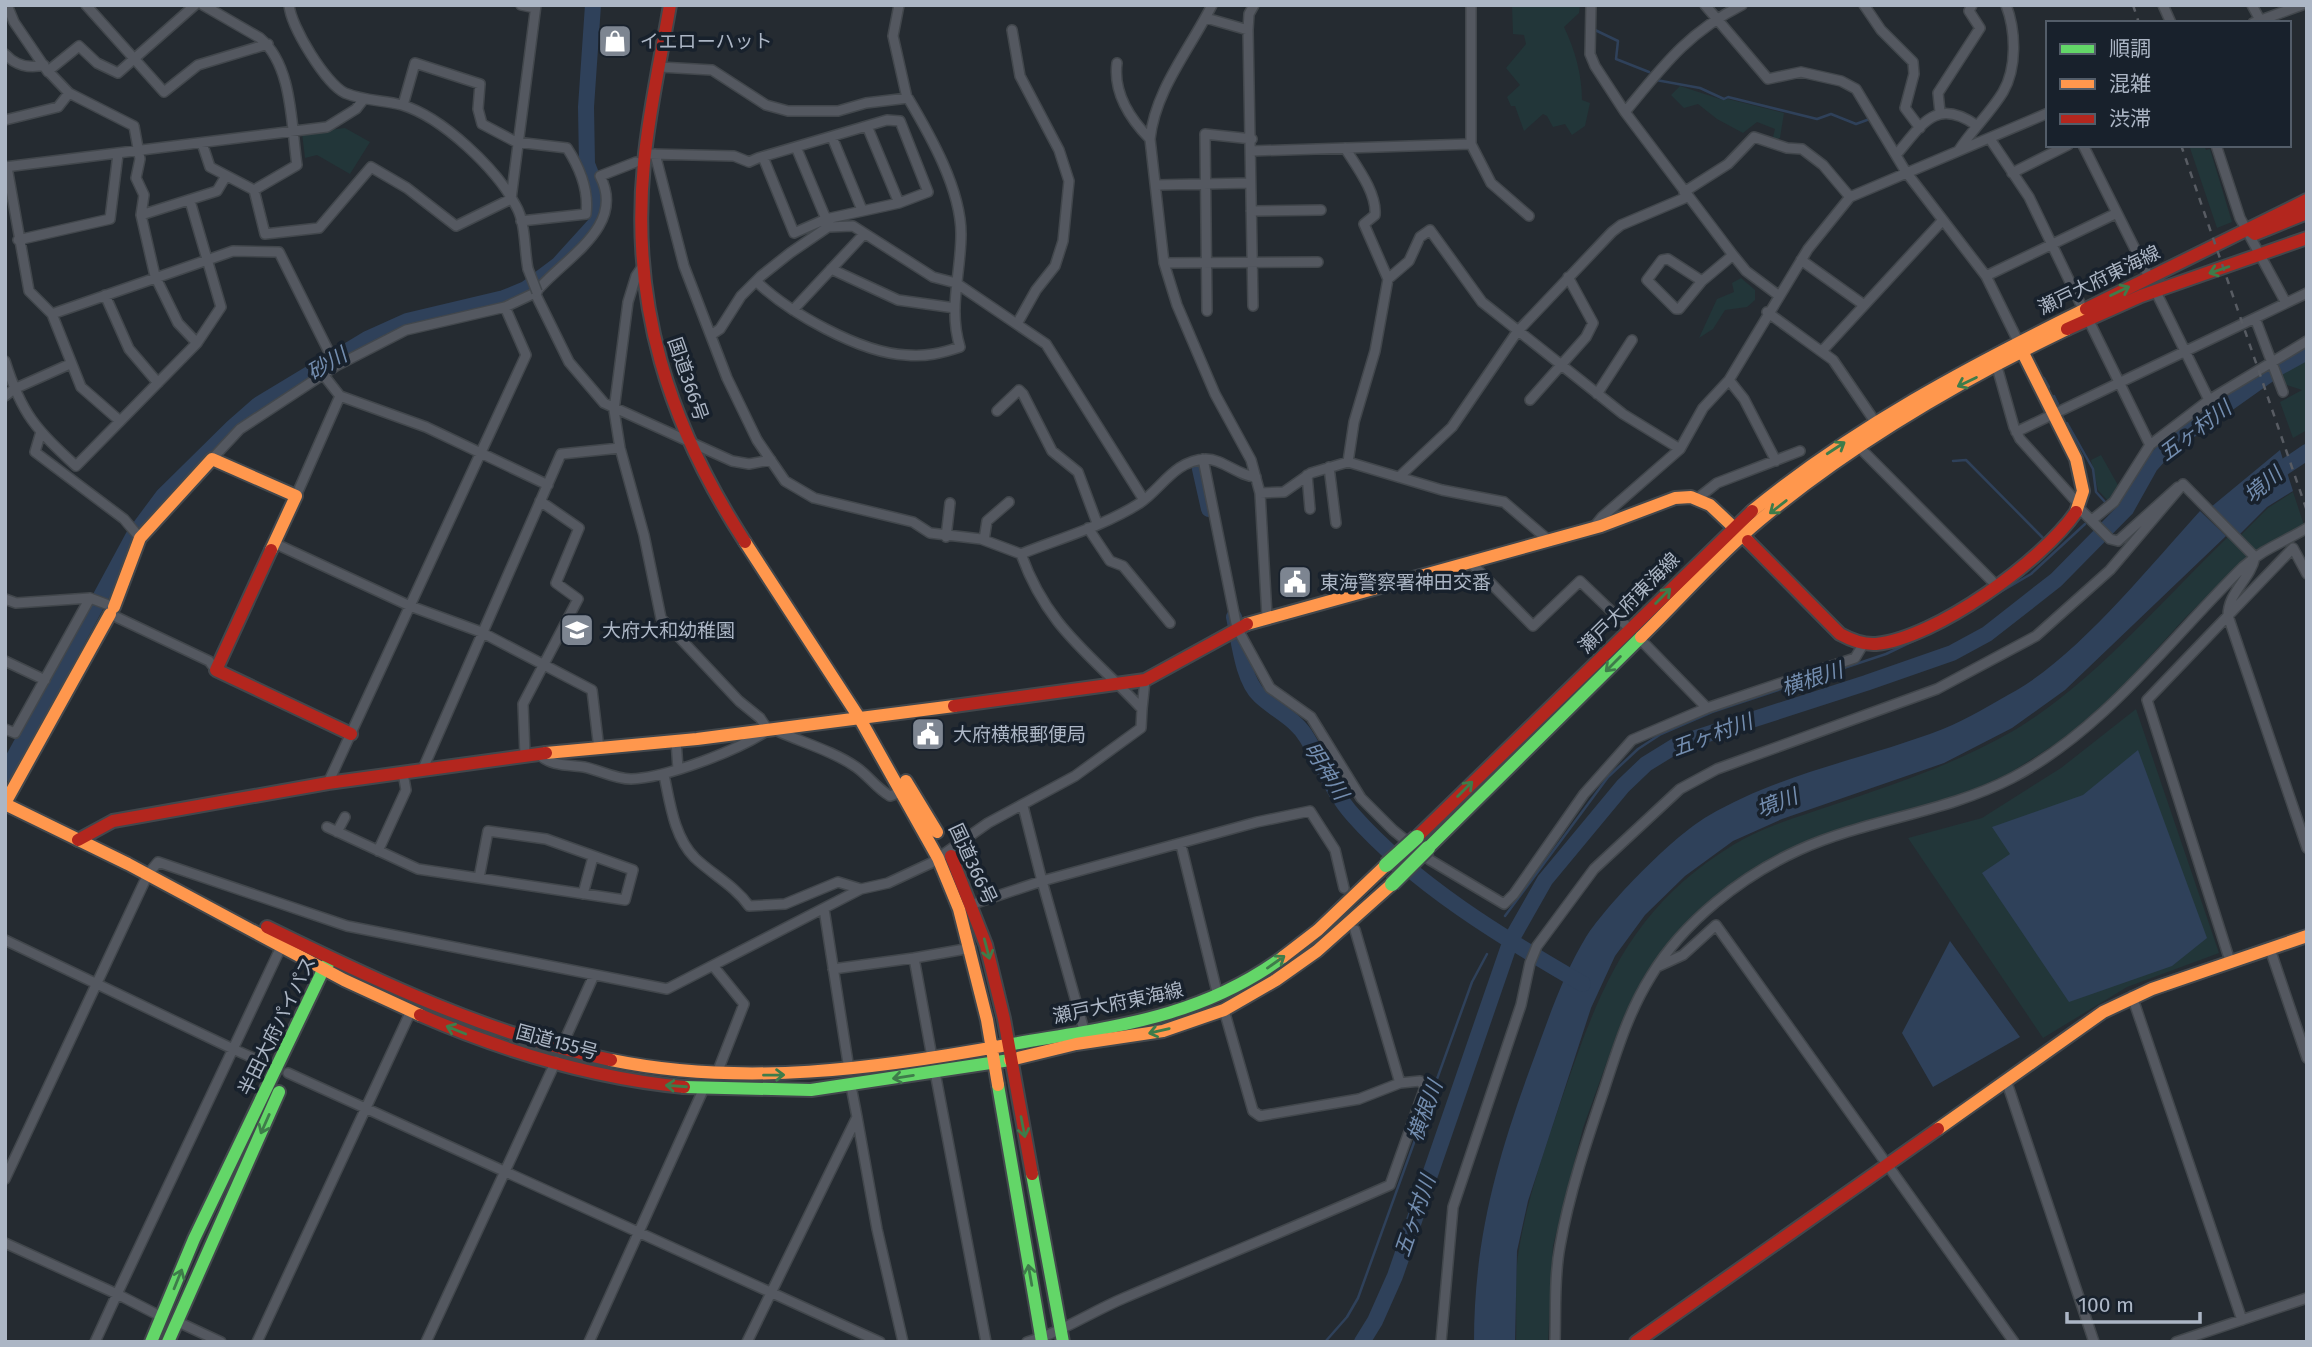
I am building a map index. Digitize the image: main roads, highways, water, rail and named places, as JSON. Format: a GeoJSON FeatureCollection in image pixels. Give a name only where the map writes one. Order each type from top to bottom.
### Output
{"type":"FeatureCollection","features":[{"type":"Feature","properties":{"kind":"main road","name":"国道366号"},"geometry":{"type":"LineString","coordinates":[[670,5],[642,199],[643,266],[655,348],[675,411],[724,510],[860,719],[920,801],[965,907],[986,945],[1007,1045]]}},
{"type":"Feature","properties":{"kind":"main road","name":"瀬戸大府東海線"},"geometry":{"type":"LineString","coordinates":[[1010,1060],[1048,1054],[1076,1044],[1163,1031],[1224,1010],[1276,981],[1317,951],[1392,884],[1635,634],[1732,527],[1793,477],[1948,378],[2021,347],[2149,277],[2307,200]]}},
{"type":"Feature","properties":{"kind":"main road"},"geometry":{"type":"LineString","coordinates":[[2248,229],[2255,234],[2270,230],[2307,212]]}},
{"type":"Feature","properties":{"kind":"main road","name":"瀬戸大府東海線"},"geometry":{"type":"LineString","coordinates":[[2085,314],[2157,292],[2307,239]]}},
{"type":"Feature","properties":{"kind":"main road","name":"瀬戸大府東海線"},"geometry":{"type":"LineString","coordinates":[[1007,1045],[1156,1018],[1218,996],[1268,968],[1304,942],[1635,634],[1807,484],[1941,395],[1997,367],[2021,347]]}},
{"type":"Feature","properties":{"kind":"main road"},"geometry":{"type":"LineString","coordinates":[[78,840],[113,821],[328,783],[532,755],[599,750],[860,719],[1145,680],[1237,628],[1267,617],[1470,562],[1546,538],[1593,528],[1676,498],[1698,498],[1715,508],[1829,625],[1852,641],[1881,643],[1923,627],[1996,585],[2050,545],[2080,504],[2083,481],[2021,347]]}},
{"type":"Feature","properties":{"kind":"main road"},"geometry":{"type":"LineString","coordinates":[[5,804],[27,756],[81,672],[112,609],[140,537],[212,459],[296,496],[216,670],[351,734]]}},
{"type":"Feature","properties":{"kind":"main road","name":"国道366号"},"geometry":{"type":"LineString","coordinates":[[860,719],[901,792],[944,855]]}},
{"type":"Feature","properties":{"kind":"main road","name":"国道155号"},"geometry":{"type":"LineString","coordinates":[[5,804],[148,874],[281,947],[454,1011],[562,1046],[660,1068],[716,1073],[782,1075],[934,1065]]}},
{"type":"Feature","properties":{"kind":"main road","name":"国道155号"},"geometry":{"type":"LineString","coordinates":[[148,874],[174,883],[411,1011],[474,1037],[554,1064],[663,1085],[785,1091],[851,1086],[934,1065],[993,1055],[1007,1045]]}},
{"type":"Feature","properties":{"kind":"main road","name":"国道366号"},"geometry":{"type":"LineString","coordinates":[[965,907],[993,1055]]}},
{"type":"Feature","properties":{"kind":"main road"},"geometry":{"type":"LineString","coordinates":[[1636,1342],[2103,1012],[2132,996],[2307,936]]}},
{"type":"Feature","properties":{"kind":"main road","name":"半田大府パイパス"},"geometry":{"type":"LineString","coordinates":[[168,1342],[169,1319],[194,1239],[283,1071],[331,966]]}},
{"type":"Feature","properties":{"kind":"main road"},"geometry":{"type":"LineString","coordinates":[[1007,1045],[1062,1336]]}},
{"type":"Feature","properties":{"kind":"main road"},"geometry":{"type":"LineString","coordinates":[[993,1055],[1037,1340]]}},
{"type":"Feature","properties":{"kind":"main road","name":"国道155号"},"geometry":{"type":"LineString","coordinates":[[993,1055],[1010,1060]]}},
{"type":"Feature","properties":{"kind":"main road","name":"半田大府パイパス"},"geometry":{"type":"LineString","coordinates":[[151,1342],[169,1319]]}},
{"type":"Feature","properties":{"kind":"water"},"geometry":{"type":"Polygon","coordinates":[[[2280,450],[2293,491],[2267,507],[2238,536],[2211,507],[2280,450]]]}},
{"type":"Feature","properties":{"kind":"water"},"geometry":{"type":"Polygon","coordinates":[[[2200,511],[2226,536],[2065,690],[2012,728],[1944,763],[1782,819],[1733,841],[1685,876],[1645,915],[1615,956],[1591,1008],[1528,1201],[1517,1251],[1515,1342],[1474,1342],[1478,1267],[1483,1232],[1509,1129],[1563,981],[1586,937],[1610,906],[1642,871],[1677,839],[1708,816],[1764,788],[1943,729],[1971,716],[2041,674],[2090,631],[2200,511]]]}},
{"type":"Feature","properties":{"kind":"water"},"geometry":{"type":"Polygon","coordinates":[[[2138,750],[2207,938],[2172,966],[2069,1002],[1982,873],[2010,854],[1992,827],[2083,795],[2138,750]]]}},
{"type":"Feature","properties":{"kind":"water"},"geometry":{"type":"Polygon","coordinates":[[[1950,941],[2020,1037],[1933,1087],[1902,1033],[1950,941]]]}},
{"type":"Feature","properties":{"kind":"waterway","name":"砂川"},"geometry":{"type":"LineString","coordinates":[[5,774],[134,535],[163,496],[233,427],[258,405],[367,339],[407,321],[504,298],[526,289],[558,265],[596,223],[600,197],[587,164],[586,107],[593,5]]}},
{"type":"Feature","properties":{"kind":"waterway"},"geometry":{"type":"LineString","coordinates":[[1595,30],[1618,41],[1616,59],[1649,72]]}},
{"type":"Feature","properties":{"kind":"waterway"},"geometry":{"type":"LineString","coordinates":[[1656,80],[1700,88],[1724,99],[1728,97],[1817,119],[1831,114],[1856,124],[1867,120]]}},
{"type":"Feature","properties":{"kind":"waterway","name":"五ヶ村川"},"geometry":{"type":"LineString","coordinates":[[1362,1342],[1375,1321],[1395,1276],[1511,940],[1545,880],[1623,786],[1646,764],[1680,743],[1952,653],[1987,634],[2056,580],[2126,509],[2150,466],[2168,446],[2278,368],[2307,352]]}},
{"type":"Feature","properties":{"kind":"waterway","name":"横根川"},"geometry":{"type":"LineString","coordinates":[[2044,378],[2049,387]]}},
{"type":"Feature","properties":{"kind":"waterway","name":"横根川"},"geometry":{"type":"LineString","coordinates":[[2054,396],[2058,404]]}},
{"type":"Feature","properties":{"kind":"waterway","name":"横根川"},"geometry":{"type":"LineString","coordinates":[[2067,423],[2093,469],[2096,492],[2106,503]]}},
{"type":"Feature","properties":{"kind":"waterway","name":"境川"},"geometry":{"type":"LineString","coordinates":[[2268,478],[2307,452]]}},
{"type":"Feature","properties":{"kind":"waterway"},"geometry":{"type":"LineString","coordinates":[[1953,461],[1966,460],[2043,538]]}},
{"type":"Feature","properties":{"kind":"waterway","name":"明神川"},"geometry":{"type":"LineString","coordinates":[[1200,469],[1209,509]]}},
{"type":"Feature","properties":{"kind":"waterway","name":"横根川"},"geometry":{"type":"LineString","coordinates":[[1505,916],[1608,777],[1638,749],[1661,734],[1712,712],[1886,654],[1934,631],[2031,574],[2085,524]]}},
{"type":"Feature","properties":{"kind":"waterway","name":"明神川"},"geometry":{"type":"LineString","coordinates":[[1234,617],[1242,658],[1254,689],[1302,731],[1333,787],[1353,815],[1431,887],[1491,929],[1583,984]]}},
{"type":"Feature","properties":{"kind":"waterway","name":"横根川"},"geometry":{"type":"LineString","coordinates":[[1325,1342],[1347,1317],[1358,1298],[1472,982],[1487,954]]}},
{"type":"Feature","properties":{"kind":"railway"},"geometry":{"type":"LineString","coordinates":[[2133,5],[2138,21]]}},
{"type":"Feature","properties":{"kind":"railway"},"geometry":{"type":"LineString","coordinates":[[2182,147],[2307,511]]}},
{"type":"Feature","properties":{"kind":"place","name":"イエローハット"},"geometry":{"type":"Point","coordinates":[615,41]}},
{"type":"Feature","properties":{"kind":"place","name":"東海警察署神田交番"},"geometry":{"type":"Point","coordinates":[1295,582]}},
{"type":"Feature","properties":{"kind":"place","name":"大府大和幼稚園"},"geometry":{"type":"Point","coordinates":[577,630]}},
{"type":"Feature","properties":{"kind":"place","name":"大府横根郵便局"},"geometry":{"type":"Point","coordinates":[928,734]}}]}
